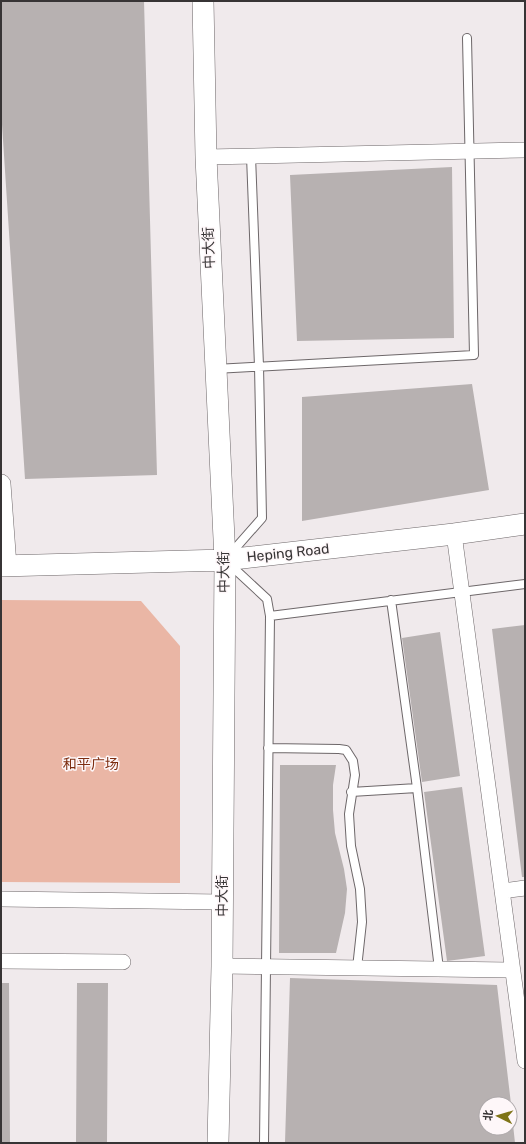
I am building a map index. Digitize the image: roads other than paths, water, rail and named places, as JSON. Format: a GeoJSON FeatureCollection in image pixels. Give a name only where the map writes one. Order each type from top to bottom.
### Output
{"type":"FeatureCollection","features":[{"type":"Feature","properties":{"kind":"main road","name":"中大街"},"geometry":{"type":"LineString","coordinates":[[203,1],[206,157],[214,369],[225,560],[222,966],[218,1143]]}},
{"type":"Feature","properties":{"kind":"main road","name":"Heping Road"},"geometry":{"type":"LineString","coordinates":[[4,566],[225,560],[454,534],[525,524]]}},
{"type":"Feature","properties":{"kind":"street"},"geometry":{"type":"LineString","coordinates":[[206,157],[525,150]]}},
{"type":"Feature","properties":{"kind":"street"},"geometry":{"type":"LineString","coordinates":[[1,484],[4,566]]}},
{"type":"Feature","properties":{"kind":"street"},"geometry":{"type":"LineString","coordinates":[[454,534],[525,1061]]}},
{"type":"Feature","properties":{"kind":"street"},"geometry":{"type":"LineString","coordinates":[[502,891],[525,888]]}},
{"type":"Feature","properties":{"kind":"street"},"geometry":{"type":"LineString","coordinates":[[1,899],[222,902]]}},
{"type":"Feature","properties":{"kind":"street"},"geometry":{"type":"LineString","coordinates":[[1,961],[123,962]]}},
{"type":"Feature","properties":{"kind":"street"},"geometry":{"type":"LineString","coordinates":[[222,966],[513,970]]}},
{"type":"Feature","properties":{"kind":"lane"},"geometry":{"type":"LineString","coordinates":[[214,369],[474,355],[467,38]]}},
{"type":"Feature","properties":{"kind":"lane"},"geometry":{"type":"LineString","coordinates":[[251,156],[259,366],[262,518],[225,560],[267,599],[270,616],[264,1143]]}},
{"type":"Feature","properties":{"kind":"lane"},"geometry":{"type":"LineString","coordinates":[[270,616],[525,584]]}},
{"type":"Feature","properties":{"kind":"lane"},"geometry":{"type":"LineString","coordinates":[[391,600],[417,788],[439,969]]}},
{"type":"Feature","properties":{"kind":"lane"},"geometry":{"type":"LineString","coordinates":[[268,748],[346,750],[354,761],[354,775],[349,814],[351,846],[360,889],[362,922],[357,968]]}},
{"type":"Feature","properties":{"kind":"lane"},"geometry":{"type":"LineString","coordinates":[[351,792],[417,788]]}},
{"type":"Feature","properties":{"kind":"park label","name":"和平广场"},"geometry":{"type":"Point","coordinates":[91,764]}}]}
